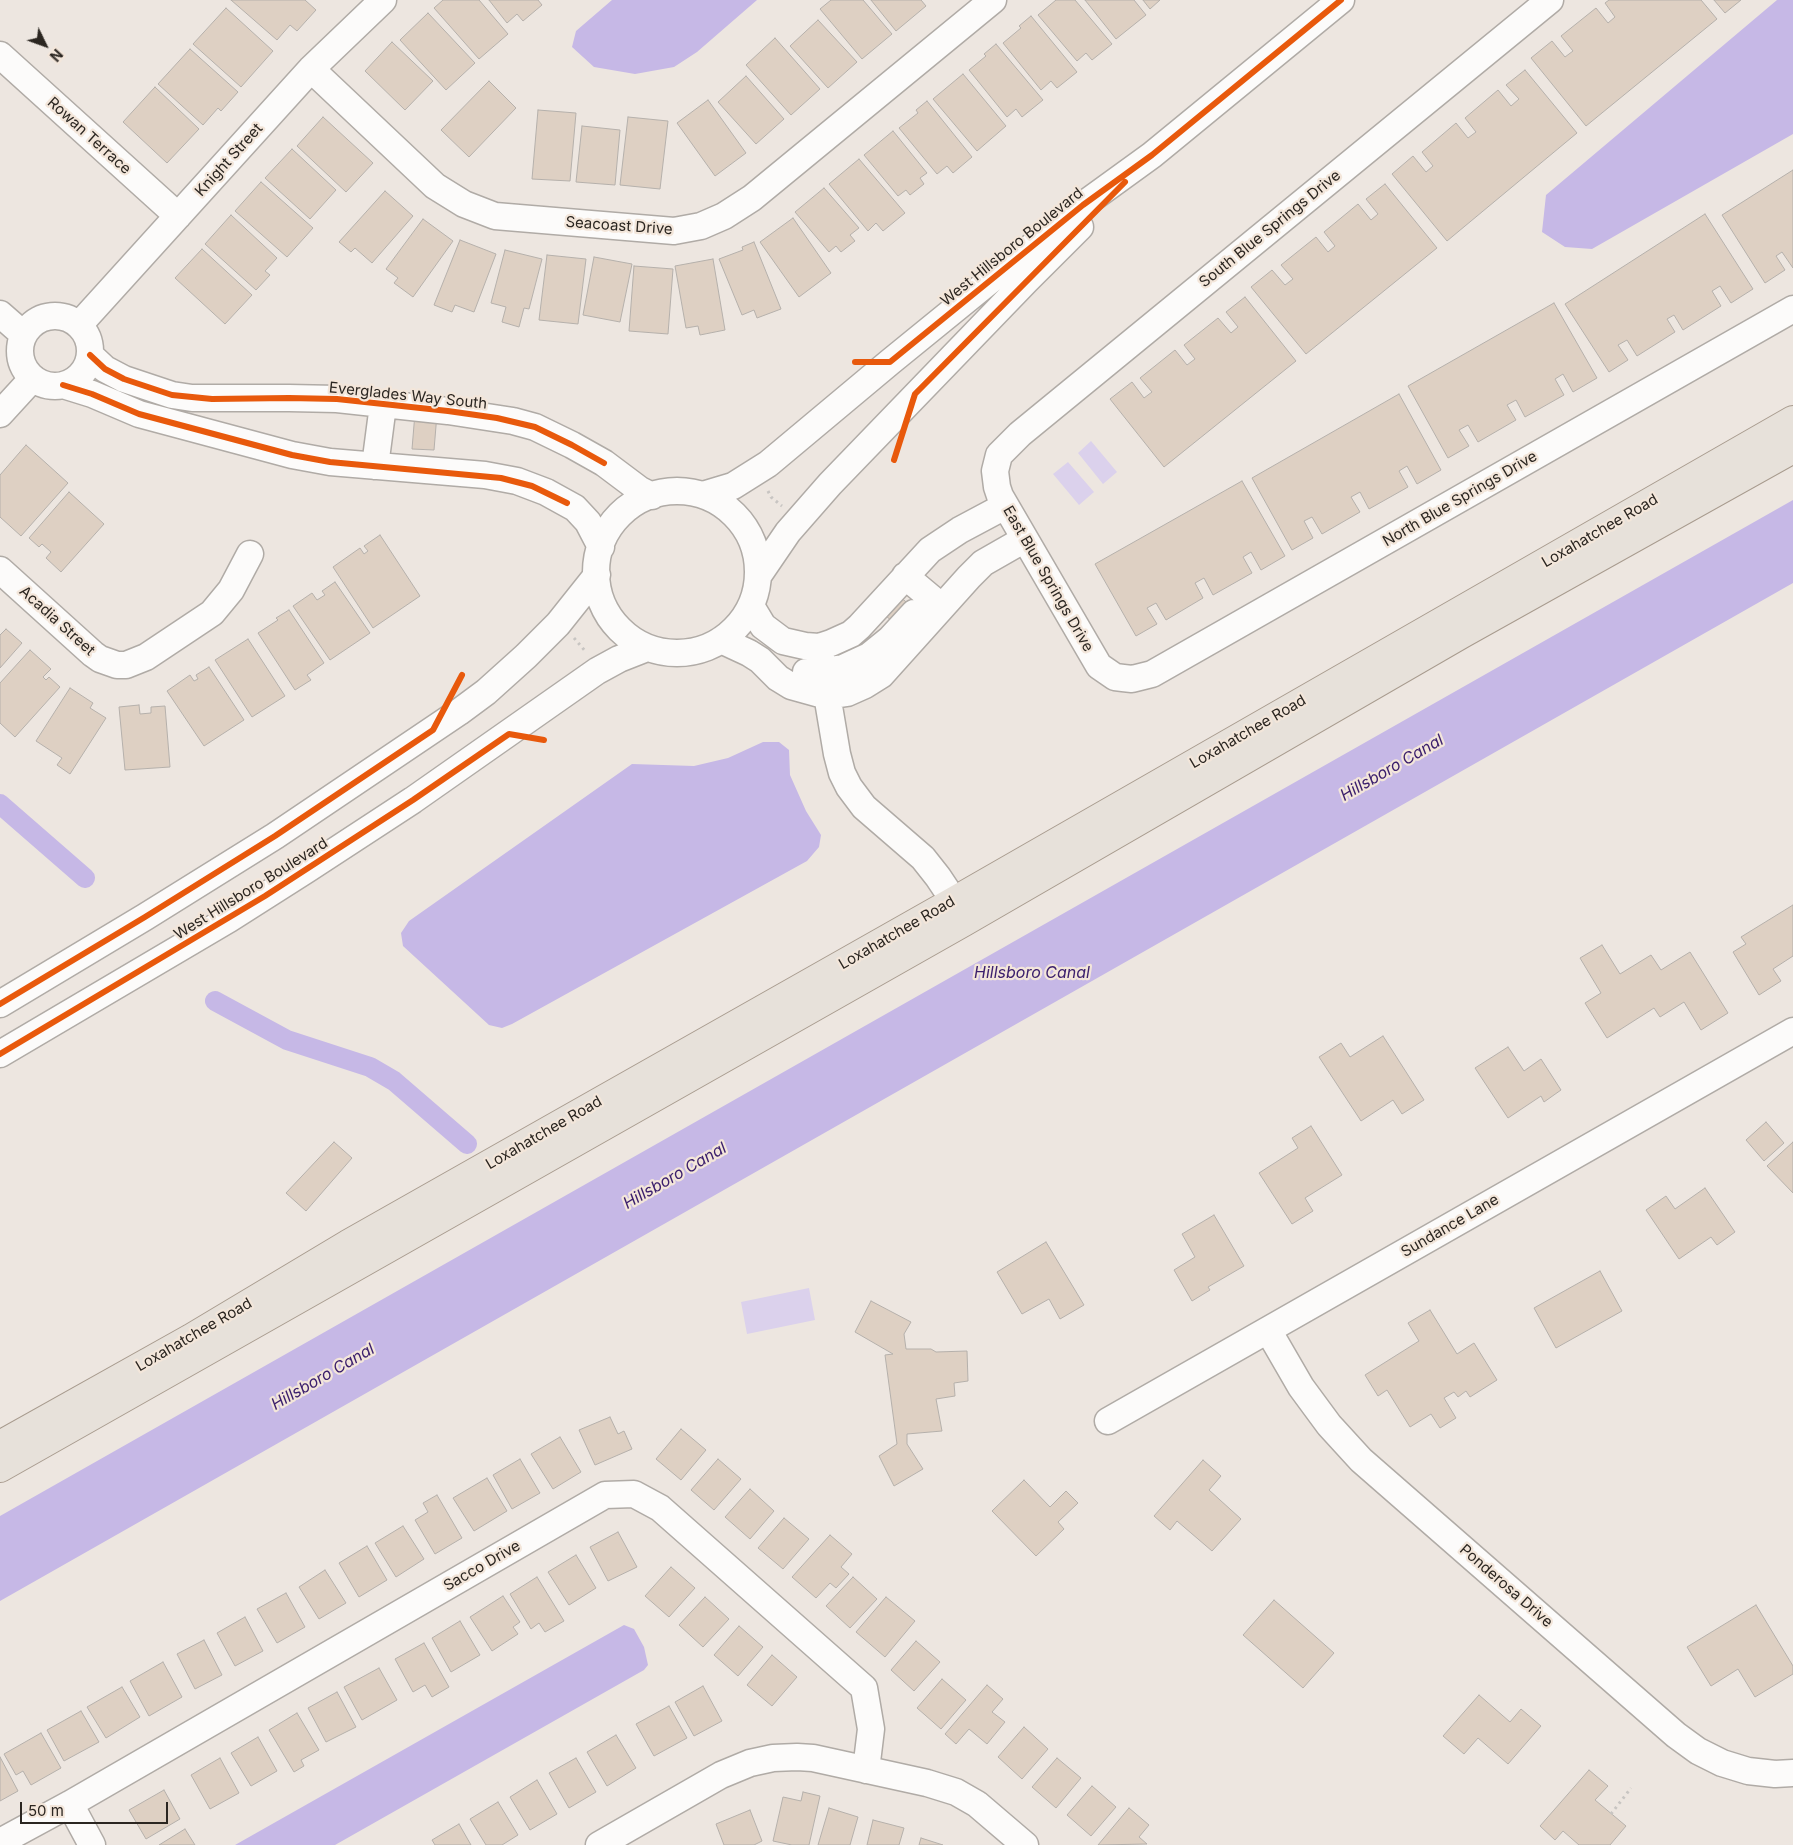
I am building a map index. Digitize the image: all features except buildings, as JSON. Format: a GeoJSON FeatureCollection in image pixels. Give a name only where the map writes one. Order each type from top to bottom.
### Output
{"type":"FeatureCollection","features":[{"type":"Feature","properties":{"kind":"main road","name":"Loxahatchee Road"},"geometry":{"type":"LineString","coordinates":[[0,1445],[191,1338],[348,1244],[954,901],[1793,420]]}},
{"type":"Feature","properties":{"kind":"main road","name":"Loxahatchee Road"},"geometry":{"type":"LineString","coordinates":[[0,1468],[964,922],[1462,634],[1793,450]]}},
{"type":"Feature","properties":{"kind":"street","name":"Knight Street"},"geometry":{"type":"LineString","coordinates":[[79,325],[311,69],[383,0]]}},
{"type":"Feature","properties":{"kind":"street","name":"Seacoast Drive"},"geometry":{"type":"LineString","coordinates":[[311,69],[435,186],[464,204],[495,216],[674,231],[701,226],[724,216],[752,198],[993,0]]}},
{"type":"Feature","properties":{"kind":"street","name":"West Hillsboro Boulevard"},"geometry":{"type":"LineString","coordinates":[[703,496],[732,486],[768,464],[1083,205],[1152,155],[1341,0]]}},
{"type":"Feature","properties":{"kind":"street","name":"South Blue Springs Drive"},"geometry":{"type":"LineString","coordinates":[[996,463],[1006,447],[1020,434],[1550,0]]}},
{"type":"Feature","properties":{"kind":"street","name":"Rowan Terrace"},"geometry":{"type":"LineString","coordinates":[[0,55],[178,216]]}},
{"type":"Feature","properties":{"kind":"street","name":"West Hillsboro Boulevard"},"geometry":{"type":"LineString","coordinates":[[758,576],[788,532],[836,477],[1019,288],[1152,155]]}},
{"type":"Feature","properties":{"kind":"street","name":"North Blue Springs Drive"},"geometry":{"type":"LineString","coordinates":[[1123,678],[1142,677],[1162,668],[1793,309]]}},
{"type":"Feature","properties":{"kind":"street"},"geometry":{"type":"LineString","coordinates":[[0,314],[24,336]]}},
{"type":"Feature","properties":{"kind":"street"},"geometry":{"type":"LineString","coordinates":[[63,386],[74,381],[88,365],[90,344],[86,334],[79,325],[62,316],[54,316],[36,322],[24,336],[21,344],[20,354],[26,371],[42,384],[63,386],[92,394],[139,414],[274,451],[330,462],[493,476],[532,486],[575,508],[588,522],[601,547]]}},
{"type":"Feature","properties":{"kind":"street","name":"Everglades Way South"},"geometry":{"type":"LineString","coordinates":[[90,355],[105,369],[124,379],[172,395],[212,399],[337,399],[448,411],[497,418],[535,427],[588,453],[652,496]]}},
{"type":"Feature","properties":{"kind":"street"},"geometry":{"type":"LineString","coordinates":[[0,414],[33,378]]}},
{"type":"Feature","properties":{"kind":"street"},"geometry":{"type":"LineString","coordinates":[[375,466],[383,405]]}},
{"type":"Feature","properties":{"kind":"street","name":"East Blue Springs Drive"},"geometry":{"type":"LineString","coordinates":[[996,463],[995,479],[1005,506],[1094,659],[1106,672],[1115,677],[1123,678]]}},
{"type":"Feature","properties":{"kind":"street"},"geometry":{"type":"LineString","coordinates":[[665,492],[690,492],[703,496],[730,511],[744,527],[756,554],[758,584],[752,606],[738,625],[721,640],[699,650],[673,654],[648,648],[635,641],[616,624],[603,602],[598,588],[597,575],[601,547],[605,535],[620,516],[638,501],[665,492]]}},
{"type":"Feature","properties":{"kind":"street"},"geometry":{"type":"LineString","coordinates":[[721,640],[738,646],[760,660],[778,678],[810,693],[842,639],[859,627],[924,556],[939,543],[1005,506]]}},
{"type":"Feature","properties":{"kind":"street"},"geometry":{"type":"LineString","coordinates":[[752,606],[763,626],[779,638],[798,645],[823,671],[855,690],[881,676],[935,601],[968,577],[983,563],[1024,539]]}},
{"type":"Feature","properties":{"kind":"street","name":"Acadia Street"},"geometry":{"type":"LineString","coordinates":[[0,570],[93,654],[100,659],[117,665],[126,665],[146,657],[212,613],[231,590],[250,554]]}},
{"type":"Feature","properties":{"kind":"street"},"geometry":{"type":"LineString","coordinates":[[0,1004],[161,908],[276,836],[459,712],[500,680],[526,656],[564,617],[597,575]]}},
{"type":"Feature","properties":{"kind":"street"},"geometry":{"type":"LineString","coordinates":[[905,576],[935,601]]}},
{"type":"Feature","properties":{"kind":"street","name":"West Hillsboro Boulevard"},"geometry":{"type":"LineString","coordinates":[[0,1054],[228,919],[306,870],[421,794],[597,671],[648,648]]}},
{"type":"Feature","properties":{"kind":"street"},"geometry":{"type":"LineString","coordinates":[[823,671],[840,765],[848,787],[864,807],[923,858],[954,901]]}},
{"type":"Feature","properties":{"kind":"street","name":"Sundance Lane"},"geometry":{"type":"LineString","coordinates":[[1108,1421],[1793,1031]]}},
{"type":"Feature","properties":{"kind":"street","name":"Ponderosa Drive"},"geometry":{"type":"LineString","coordinates":[[1268,1330],[1300,1387],[1329,1425],[1361,1460],[1676,1735],[1698,1751],[1722,1763],[1748,1771],[1775,1774],[1793,1773]]}},
{"type":"Feature","properties":{"kind":"street","name":"Sacco Drive"},"geometry":{"type":"LineString","coordinates":[[0,1842],[70,1804],[605,1495],[634,1494],[660,1508],[864,1688],[871,1729],[866,1770]]}},
{"type":"Feature","properties":{"kind":"street"},"geometry":{"type":"LineString","coordinates":[[599,1845],[721,1775],[750,1763],[773,1758],[797,1757],[813,1758],[927,1783],[956,1792],[977,1804],[1025,1845]]}},
{"type":"Feature","properties":{"kind":"street"},"geometry":{"type":"LineString","coordinates":[[70,1804],[92,1845]]}},
{"type":"Feature","properties":{"kind":"path"},"geometry":{"type":"LineString","coordinates":[[766,485],[771,496],[786,510]]}},
{"type":"Feature","properties":{"kind":"path"},"geometry":{"type":"LineString","coordinates":[[571,636],[581,644],[589,657]]}},
{"type":"Feature","properties":{"kind":"path"},"geometry":{"type":"LineString","coordinates":[[1611,1814],[1631,1788]]}},
{"type":"Feature","properties":{"kind":"shaded area"},"geometry":{"type":"Polygon","coordinates":[[[1091,441],[1117,472],[1103,484],[1078,453],[1091,441]]]}},
{"type":"Feature","properties":{"kind":"shaded area"},"geometry":{"type":"Polygon","coordinates":[[[1068,462],[1094,492],[1079,505],[1053,474],[1068,462]]]}},
{"type":"Feature","properties":{"kind":"shaded area"},"geometry":{"type":"Polygon","coordinates":[[[809,1288],[815,1320],[747,1334],[741,1302],[809,1288]]]}},
{"type":"Feature","properties":{"kind":"water"},"geometry":{"type":"Polygon","coordinates":[[[612,0],[757,0],[697,52],[674,67],[635,74],[594,67],[572,47],[576,31],[612,0]]]}},
{"type":"Feature","properties":{"kind":"water"},"geometry":{"type":"Polygon","coordinates":[[[1777,0],[1793,0],[1793,134],[1592,249],[1565,247],[1542,232],[1546,195],[1777,0]]]}},
{"type":"Feature","properties":{"kind":"water","name":"Hillsboro Canal"},"geometry":{"type":"Polygon","coordinates":[[[1793,500],[1793,583],[0,1601],[0,1516],[1793,500]]]}},
{"type":"Feature","properties":{"kind":"water"},"geometry":{"type":"Polygon","coordinates":[[[763,742],[779,742],[789,750],[790,775],[806,811],[821,835],[819,847],[807,861],[502,1028],[489,1025],[403,946],[401,933],[409,921],[632,764],[694,766],[728,758],[763,742]]]}},
{"type":"Feature","properties":{"kind":"water"},"geometry":{"type":"Polygon","coordinates":[[[624,1625],[634,1629],[644,1647],[648,1665],[644,1670],[335,1845],[235,1845],[624,1625]]]}},
{"type":"Feature","properties":{"kind":"waterway"},"geometry":{"type":"LineString","coordinates":[[0,804],[85,878]]}},
{"type":"Feature","properties":{"kind":"waterway"},"geometry":{"type":"LineString","coordinates":[[215,1001],[287,1040],[370,1067],[394,1081],[467,1144]]}},
{"type":"Feature","properties":{"kind":"cycle path"},"geometry":{"type":"LineString","coordinates":[[855,362],[890,362],[1083,205],[1152,155],[1341,0]]}},
{"type":"Feature","properties":{"kind":"cycle path"},"geometry":{"type":"LineString","coordinates":[[894,460],[915,394],[1125,182]]}},
{"type":"Feature","properties":{"kind":"cycle path"},"geometry":{"type":"LineString","coordinates":[[90,355],[105,369],[124,379],[172,395],[212,399],[337,399],[497,418],[535,427],[604,463]]}},
{"type":"Feature","properties":{"kind":"cycle path"},"geometry":{"type":"LineString","coordinates":[[63,385],[92,394],[139,414],[292,455],[330,462],[501,478],[532,486],[567,503]]}},
{"type":"Feature","properties":{"kind":"cycle path"},"geometry":{"type":"LineString","coordinates":[[0,1004],[275,836],[433,730],[462,675]]}},
{"type":"Feature","properties":{"kind":"cycle path"},"geometry":{"type":"LineString","coordinates":[[0,1054],[265,896],[413,800],[509,734],[544,740]]}}]}
